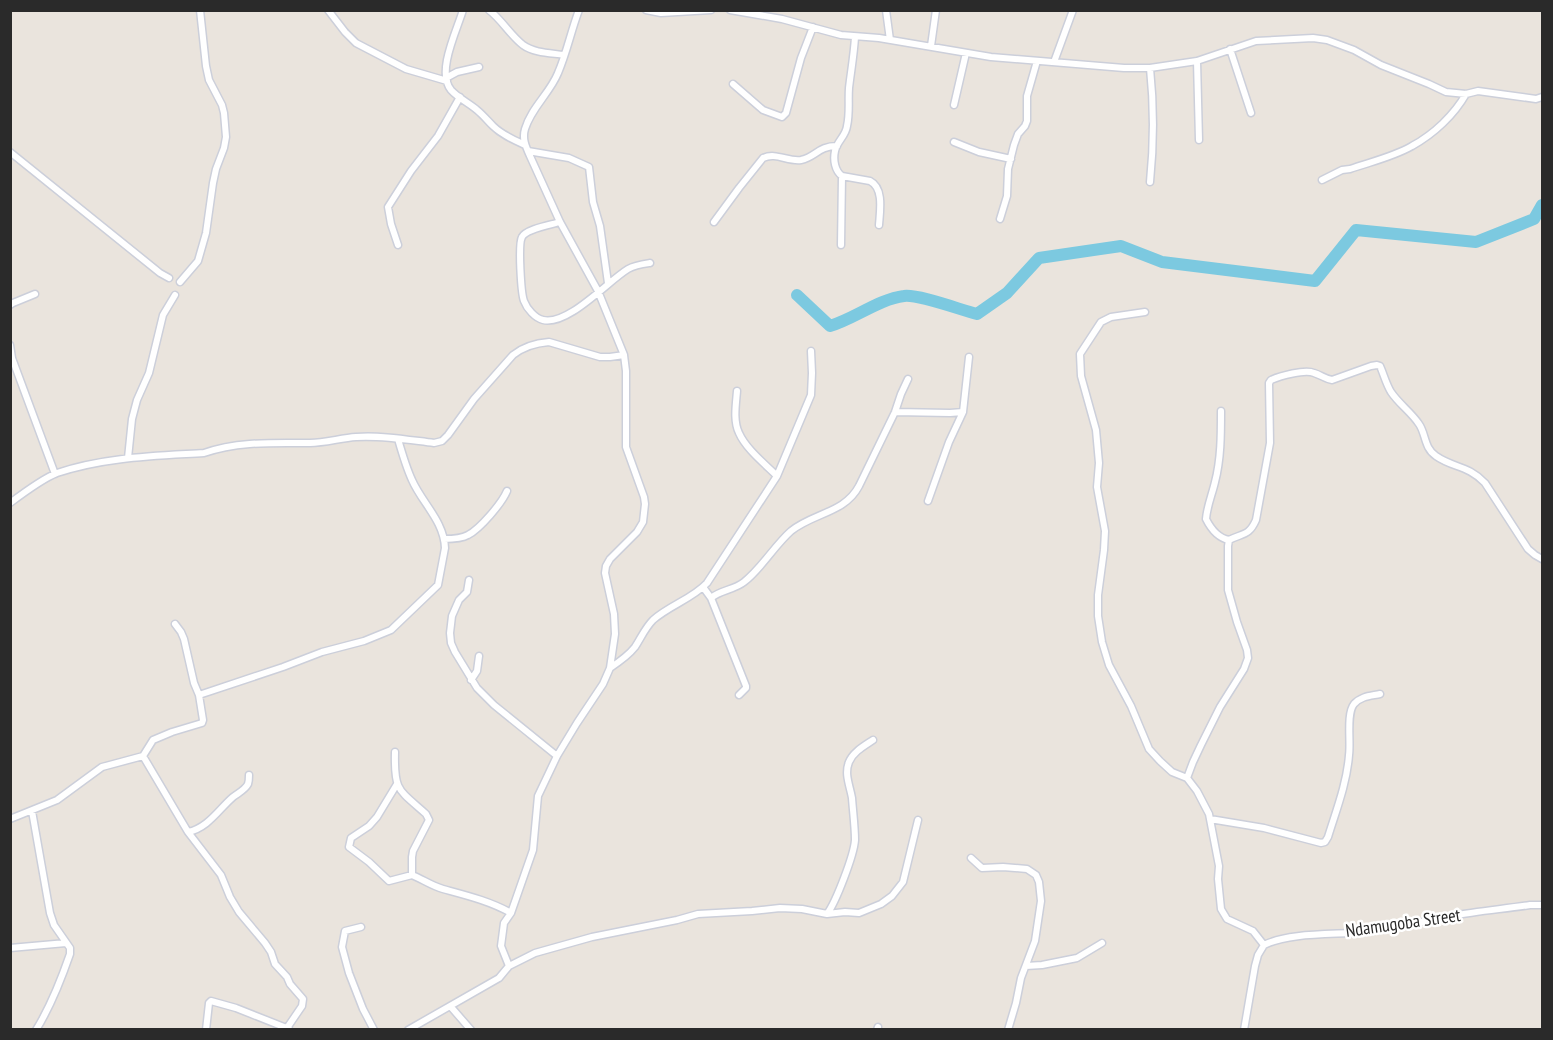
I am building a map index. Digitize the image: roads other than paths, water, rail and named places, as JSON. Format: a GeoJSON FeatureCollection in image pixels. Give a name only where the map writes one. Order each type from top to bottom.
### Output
{"type":"FeatureCollection","features":[{"type":"Feature","properties":{"kind":"street"},"geometry":{"type":"LineString","coordinates":[[180,282],[198,261],[206,233],[216,169],[226,137],[222,105],[208,73],[200,10]]}},
{"type":"Feature","properties":{"kind":"street"},"geometry":{"type":"LineString","coordinates":[[328,10],[356,43],[406,69],[447,79],[466,69],[479,67]]}},
{"type":"Feature","properties":{"kind":"street"},"geometry":{"type":"LineString","coordinates":[[463,10],[448,52],[447,79],[451,91],[475,107],[501,133],[526,148],[569,158],[589,167],[608,283]]}},
{"type":"Feature","properties":{"kind":"street"},"geometry":{"type":"LineString","coordinates":[[489,10],[522,44],[532,50],[564,55]]}},
{"type":"Feature","properties":{"kind":"street"},"geometry":{"type":"LineString","coordinates":[[509,966],[501,946],[504,923],[511,913],[533,850],[537,796],[557,756],[603,684],[610,668],[615,634],[614,614],[605,573],[606,566],[644,522],[644,497],[626,447],[624,355],[598,291],[560,222],[526,148],[524,134],[536,108],[559,72],[579,10]]}},
{"type":"Feature","properties":{"kind":"street"},"geometry":{"type":"LineString","coordinates":[[646,10],[661,13],[711,10]]}},
{"type":"Feature","properties":{"kind":"street"},"geometry":{"type":"LineString","coordinates":[[730,10],[782,19],[841,35],[867,36],[1013,60],[1124,68],[1150,68],[1197,61],[1256,41],[1313,38],[1327,40],[1354,50],[1381,65],[1446,92],[1466,94],[1478,92],[1536,99],[1542,97]]}},
{"type":"Feature","properties":{"kind":"street"},"geometry":{"type":"LineString","coordinates":[[886,10],[890,40]]}},
{"type":"Feature","properties":{"kind":"street"},"geometry":{"type":"LineString","coordinates":[[931,46],[936,10]]}},
{"type":"Feature","properties":{"kind":"street"},"geometry":{"type":"LineString","coordinates":[[1054,62],[1073,10]]}},
{"type":"Feature","properties":{"kind":"street"},"geometry":{"type":"LineString","coordinates":[[733,84],[763,110],[782,117],[786,113],[801,58],[813,27]]}},
{"type":"Feature","properties":{"kind":"street"},"geometry":{"type":"LineString","coordinates":[[855,37],[848,121],[844,136],[840,139],[835,152],[836,169],[842,176],[874,182],[877,186],[880,208],[879,225]]}},
{"type":"Feature","properties":{"kind":"street"},"geometry":{"type":"LineString","coordinates":[[1230,49],[1251,113]]}},
{"type":"Feature","properties":{"kind":"street"},"geometry":{"type":"LineString","coordinates":[[954,105],[966,53]]}},
{"type":"Feature","properties":{"kind":"street"},"geometry":{"type":"LineString","coordinates":[[1000,219],[1007,196],[1008,169],[1018,134],[1027,121],[1027,96],[1037,61]]}},
{"type":"Feature","properties":{"kind":"street"},"geometry":{"type":"LineString","coordinates":[[1197,61],[1199,140]]}},
{"type":"Feature","properties":{"kind":"street"},"geometry":{"type":"LineString","coordinates":[[1150,68],[1153,95],[1153,150],[1150,182]]}},
{"type":"Feature","properties":{"kind":"street"},"geometry":{"type":"LineString","coordinates":[[1322,180],[1342,170],[1412,146],[1433,132],[1452,114],[1466,94]]}},
{"type":"Feature","properties":{"kind":"street"},"geometry":{"type":"LineString","coordinates":[[398,245],[388,207],[411,171],[438,136],[460,97]]}},
{"type":"Feature","properties":{"kind":"street"},"geometry":{"type":"LineString","coordinates":[[954,142],[979,152],[1011,159]]}},
{"type":"Feature","properties":{"kind":"street"},"geometry":{"type":"LineString","coordinates":[[714,222],[763,158],[775,156],[798,160],[809,158],[829,146],[837,146]]}},
{"type":"Feature","properties":{"kind":"street"},"geometry":{"type":"LineString","coordinates":[[10,152],[169,278]]}},
{"type":"Feature","properties":{"kind":"street"},"geometry":{"type":"LineString","coordinates":[[841,245],[842,176]]}},
{"type":"Feature","properties":{"kind":"street"},"geometry":{"type":"LineString","coordinates":[[560,222],[527,232],[521,239],[522,294],[531,312],[540,319],[552,320],[573,311],[629,268],[650,263]]}},
{"type":"Feature","properties":{"kind":"street"},"geometry":{"type":"LineString","coordinates":[[10,305],[35,294]]}},
{"type":"Feature","properties":{"kind":"street"},"geometry":{"type":"LineString","coordinates":[[128,458],[136,400],[149,373],[163,315],[175,295]]}},
{"type":"Feature","properties":{"kind":"street"},"geometry":{"type":"LineString","coordinates":[[1145,312],[1111,317],[1101,322],[1080,354],[1081,376],[1096,430],[1100,463],[1097,487],[1105,531],[1098,616],[1109,665],[1131,706],[1149,748],[1172,772],[1187,778],[1197,791],[1210,819],[1219,866],[1219,898],[1224,916],[1253,931],[1264,945],[1255,966],[1244,1029]]}},
{"type":"Feature","properties":{"kind":"street"},"geometry":{"type":"LineString","coordinates":[[10,503],[55,474],[128,458],[204,453],[214,449],[261,442],[313,443],[357,436],[434,443],[442,441],[474,399],[519,350],[540,342],[549,342],[600,357],[624,355]]}},
{"type":"Feature","properties":{"kind":"street"},"geometry":{"type":"LineString","coordinates":[[10,345],[12,358],[55,474]]}},
{"type":"Feature","properties":{"kind":"street"},"geometry":{"type":"LineString","coordinates":[[610,668],[625,658],[634,648],[646,627],[654,619],[688,599],[703,587],[777,476],[811,395],[811,351]]}},
{"type":"Feature","properties":{"kind":"street"},"geometry":{"type":"LineString","coordinates":[[928,501],[963,412],[969,357]]}},
{"type":"Feature","properties":{"kind":"street"},"geometry":{"type":"LineString","coordinates":[[1221,411],[1220,460],[1206,511],[1206,519],[1222,539],[1229,540],[1247,533],[1256,520],[1269,443],[1269,383],[1271,380],[1308,372],[1332,380],[1377,365],[1380,366],[1390,391],[1420,426],[1431,452],[1477,475],[1485,483],[1528,549],[1542,559]]}},
{"type":"Feature","properties":{"kind":"street"},"geometry":{"type":"LineString","coordinates":[[711,598],[743,583],[791,532],[820,514],[838,508],[849,501],[859,486],[895,412],[908,379]]}},
{"type":"Feature","properties":{"kind":"street"},"geometry":{"type":"LineString","coordinates":[[737,391],[736,418],[739,434],[756,456],[777,476]]}},
{"type":"Feature","properties":{"kind":"street"},"geometry":{"type":"LineString","coordinates":[[895,412],[963,412]]}},
{"type":"Feature","properties":{"kind":"street"},"geometry":{"type":"LineString","coordinates":[[199,695],[391,630],[438,585],[445,548],[444,539],[435,517],[412,481],[398,439]]}},
{"type":"Feature","properties":{"kind":"street"},"geometry":{"type":"LineString","coordinates":[[444,539],[470,535],[500,504],[507,491]]}},
{"type":"Feature","properties":{"kind":"street"},"geometry":{"type":"LineString","coordinates":[[1187,778],[1220,707],[1244,669],[1248,658],[1228,590],[1229,540]]}},
{"type":"Feature","properties":{"kind":"street"},"geometry":{"type":"LineString","coordinates":[[469,580],[466,592],[452,616],[450,633],[454,652],[471,680],[494,705],[557,756]]}},
{"type":"Feature","properties":{"kind":"street"},"geometry":{"type":"LineString","coordinates":[[703,587],[711,598],[746,686],[739,694]]}},
{"type":"Feature","properties":{"kind":"street"},"geometry":{"type":"LineString","coordinates":[[10,819],[57,800],[102,767],[142,756],[153,740],[202,723],[199,695],[184,639],[182,632],[175,624]]}},
{"type":"Feature","properties":{"kind":"street"},"geometry":{"type":"LineString","coordinates":[[471,680],[477,671],[479,656]]}},
{"type":"Feature","properties":{"kind":"street"},"geometry":{"type":"LineString","coordinates":[[1210,819],[1264,828],[1324,842],[1328,837],[1344,783],[1353,705],[1362,697],[1380,694]]}},
{"type":"Feature","properties":{"kind":"street"},"geometry":{"type":"LineString","coordinates":[[827,914],[834,905],[855,841],[847,771],[850,760],[858,750],[873,740]]}},
{"type":"Feature","properties":{"kind":"street"},"geometry":{"type":"LineString","coordinates":[[395,752],[397,784],[402,793],[426,814],[429,820],[413,851],[412,875]]}},
{"type":"Feature","properties":{"kind":"street"},"geometry":{"type":"LineString","coordinates":[[142,756],[188,832],[221,875],[239,912],[265,942],[275,964],[303,999],[303,1006],[289,1029],[236,1008],[211,1001],[206,1029]]}},
{"type":"Feature","properties":{"kind":"street"},"geometry":{"type":"LineString","coordinates":[[188,832],[209,821],[244,789],[249,775]]}},
{"type":"Feature","properties":{"kind":"street"},"geometry":{"type":"LineString","coordinates":[[397,784],[377,817],[369,826],[351,838],[349,848],[369,862],[389,881],[412,875],[441,889],[459,892],[501,907],[511,913]]}},
{"type":"Feature","properties":{"kind":"street"},"geometry":{"type":"LineString","coordinates":[[32,811],[50,913],[54,924],[70,948],[70,954],[50,1004],[36,1029]]}},
{"type":"Feature","properties":{"kind":"street"},"geometry":{"type":"LineString","coordinates":[[408,1029],[500,978],[509,966],[535,953],[567,944],[698,914],[780,908],[827,914],[859,913],[881,904],[892,896],[903,882],[918,820]]}},
{"type":"Feature","properties":{"kind":"street"},"geometry":{"type":"LineString","coordinates":[[971,858],[982,868],[1027,869],[1036,875],[1039,882],[1041,901],[1035,941],[1021,978],[1008,1029]]}},
{"type":"Feature","properties":{"kind":"street","name":"Ndamugoba Street"},"geometry":{"type":"LineString","coordinates":[[1264,945],[1283,939],[1327,933],[1366,932],[1418,924],[1453,915],[1542,905]]}},
{"type":"Feature","properties":{"kind":"street"},"geometry":{"type":"LineString","coordinates":[[362,927],[345,931],[342,946],[359,1000],[374,1029]]}},
{"type":"Feature","properties":{"kind":"street"},"geometry":{"type":"LineString","coordinates":[[10,948],[66,943]]}},
{"type":"Feature","properties":{"kind":"street"},"geometry":{"type":"LineString","coordinates":[[1026,966],[1077,958],[1102,943]]}},
{"type":"Feature","properties":{"kind":"street"},"geometry":{"type":"LineString","coordinates":[[451,1006],[471,1029]]}},
{"type":"Feature","properties":{"kind":"waterway"},"geometry":{"type":"LineString","coordinates":[[797,295],[830,326],[885,301],[904,296],[929,300],[977,314],[1007,293],[1039,258],[1121,246],[1162,262],[1315,281],[1356,230],[1476,242],[1534,219],[1542,205]]}}]}
